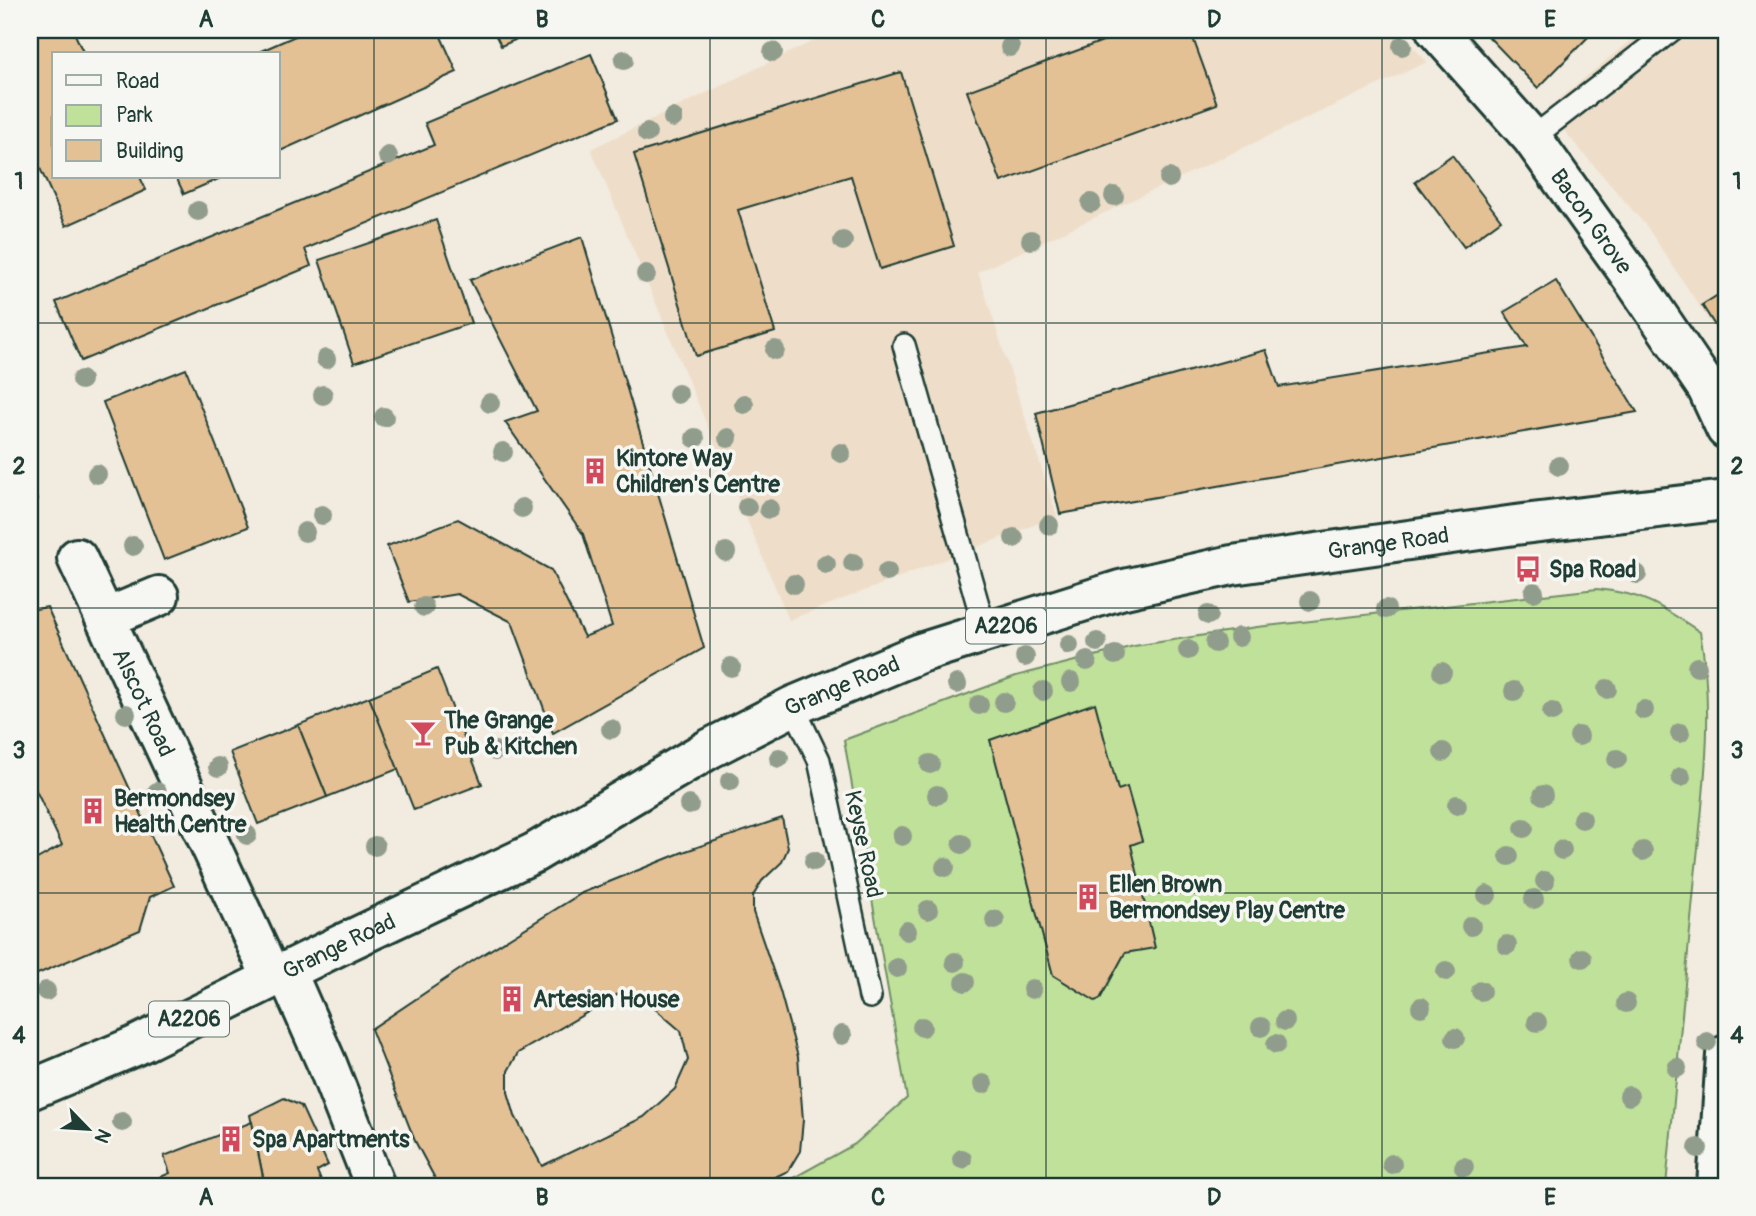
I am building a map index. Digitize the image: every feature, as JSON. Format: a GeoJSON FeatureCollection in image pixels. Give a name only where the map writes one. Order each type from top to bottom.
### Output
{"type":"FeatureCollection","features":[{"type":"Feature","properties":{"kind":"main road","name":"Bacon Grove"},"geometry":{"type":"LineString","coordinates":[[1436,30],[1532,138],[1707,388],[1726,429]]}},
{"type":"Feature","properties":{"kind":"main road","name":"Grange Road"},"geometry":{"type":"LineString","coordinates":[[30,1090],[135,1046],[534,853],[709,749],[793,706],[920,653],[1120,590],[1232,565],[1515,525],[1726,500]]}},
{"type":"Feature","properties":{"kind":"main road","name":"Alscot Road"},"geometry":{"type":"LineString","coordinates":[[77,558],[279,975],[327,1064],[375,1186]]}},
{"type":"Feature","properties":{"kind":"main road","name":"Alscot Road"},"geometry":{"type":"LineString","coordinates":[[106,618],[159,596]]}},
{"type":"Feature","properties":{"kind":"main road"},"geometry":{"type":"LineString","coordinates":[[1717,1186],[1726,1055]]}},
{"type":"Feature","properties":{"kind":"lane"},"geometry":{"type":"LineString","coordinates":[[1532,138],[1672,30]]}},
{"type":"Feature","properties":{"kind":"lane"},"geometry":{"type":"LineString","coordinates":[[904,345],[986,633]]}},
{"type":"Feature","properties":{"kind":"lane","name":"Keyse Road"},"geometry":{"type":"LineString","coordinates":[[793,706],[819,760],[870,997]]}},
{"type":"Feature","properties":{"kind":"shaded area"},"geometry":{"type":"Polygon","coordinates":[[[836,30],[1398,30],[1427,62],[978,272],[1057,516],[789,620],[591,149],[836,30]]]}},
{"type":"Feature","properties":{"kind":"shaded area"},"geometry":{"type":"Polygon","coordinates":[[[1643,30],[1726,30],[1726,346],[1647,227],[1546,110],[1643,30]]]}},
{"type":"Feature","properties":{"kind":"green space"},"geometry":{"type":"Polygon","coordinates":[[[1597,589],[1641,598],[1700,632],[1704,662],[1707,724],[1704,785],[1666,1186],[779,1186],[855,1144],[907,1098],[844,740],[1016,676],[1134,646],[1257,627],[1597,589]]]}},
{"type":"Feature","properties":{"kind":"building"},"geometry":{"type":"Polygon","coordinates":[[[30,30],[73,30],[83,52],[52,52],[52,178],[140,178],[146,190],[66,226],[30,146],[30,30]]]}},
{"type":"Feature","properties":{"kind":"building"},"geometry":{"type":"Polygon","coordinates":[[[309,30],[438,30],[457,72],[280,151],[280,52],[259,52],[309,30]]]}},
{"type":"Feature","properties":{"kind":"building"},"geometry":{"type":"Polygon","coordinates":[[[493,30],[538,30],[501,46],[493,30]]]}},
{"type":"Feature","properties":{"kind":"building"},"geometry":{"type":"Polygon","coordinates":[[[1133,30],[1190,30],[1217,104],[1001,182],[967,91],[1133,30]]]}},
{"type":"Feature","properties":{"kind":"building"},"geometry":{"type":"Polygon","coordinates":[[[1595,30],[1538,88],[1484,32],[1595,30]]]}},
{"type":"Feature","properties":{"kind":"building"},"geometry":{"type":"Polygon","coordinates":[[[591,54],[618,119],[305,249],[311,266],[81,361],[56,302],[434,145],[425,123],[591,54]]]}},
{"type":"Feature","properties":{"kind":"building"},"geometry":{"type":"Polygon","coordinates":[[[901,72],[954,246],[880,269],[851,176],[738,210],[775,332],[696,356],[634,154],[901,72]]]}},
{"type":"Feature","properties":{"kind":"building"},"geometry":{"type":"Polygon","coordinates":[[[1452,155],[1501,220],[1464,247],[1415,182],[1452,155]]]}},
{"type":"Feature","properties":{"kind":"building"},"geometry":{"type":"Polygon","coordinates":[[[176,178],[221,178],[184,194],[176,178]]]}},
{"type":"Feature","properties":{"kind":"building"},"geometry":{"type":"Polygon","coordinates":[[[436,220],[471,323],[354,363],[319,260],[436,220]]]}},
{"type":"Feature","properties":{"kind":"building","name":"Kintore Way Children's Centre"},"geometry":{"type":"Polygon","coordinates":[[[582,237],[704,648],[553,733],[512,622],[457,594],[409,602],[387,546],[458,519],[551,570],[584,637],[612,626],[583,534],[505,422],[537,411],[470,280],[582,237]]]}},
{"type":"Feature","properties":{"kind":"building"},"geometry":{"type":"Polygon","coordinates":[[[1726,276],[1726,343],[1702,305],[1724,291],[1720,280],[1726,276]]]}},
{"type":"Feature","properties":{"kind":"building"},"geometry":{"type":"Polygon","coordinates":[[[1556,281],[1637,412],[1060,514],[1036,413],[1266,350],[1279,387],[1527,347],[1504,312],[1556,281]]]}},
{"type":"Feature","properties":{"kind":"building"},"geometry":{"type":"Polygon","coordinates":[[[186,369],[248,527],[164,560],[103,402],[186,369]]]}},
{"type":"Feature","properties":{"kind":"building"},"geometry":{"type":"Polygon","coordinates":[[[30,479],[37,500],[30,502],[30,479]]]}},
{"type":"Feature","properties":{"kind":"building","name":"Bermondsey Health Centre"},"geometry":{"type":"Polygon","coordinates":[[[47,607],[174,886],[150,897],[140,930],[33,976],[30,975],[30,863],[62,845],[30,778],[30,610],[47,607]]]}},
{"type":"Feature","properties":{"kind":"building","name":"The Grange Pub & Kitchen"},"geometry":{"type":"Polygon","coordinates":[[[437,669],[482,784],[414,810],[369,697],[437,669]]]}},
{"type":"Feature","properties":{"kind":"building"},"geometry":{"type":"Polygon","coordinates":[[[369,697],[398,769],[327,797],[298,725],[369,697]]]}},
{"type":"Feature","properties":{"kind":"building","name":"Ellen Brown Bermondsey Play Centre"},"geometry":{"type":"Polygon","coordinates":[[[1095,703],[1118,790],[1127,787],[1142,841],[1131,845],[1155,948],[1125,953],[1100,999],[1095,1001],[1053,975],[990,740],[1095,703]]]}},
{"type":"Feature","properties":{"kind":"building"},"geometry":{"type":"Polygon","coordinates":[[[298,725],[327,797],[258,824],[230,752],[298,725]]]}},
{"type":"Feature","properties":{"kind":"building","name":"Artesian House"},"geometry":{"type":"Polygon","coordinates":[[[782,818],[788,848],[782,862],[762,881],[753,896],[753,912],[780,991],[798,1057],[803,1120],[800,1151],[788,1171],[756,1186],[439,1186],[415,1141],[371,1029],[474,960],[582,893],[683,852],[782,818]],[[622,992],[518,1053],[508,1071],[508,1092],[515,1116],[542,1166],[644,1117],[675,1089],[688,1060],[681,1031],[653,1007],[622,992]]]}},
{"type":"Feature","properties":{"kind":"building"},"geometry":{"type":"Polygon","coordinates":[[[284,1098],[301,1106],[328,1165],[317,1171],[323,1186],[265,1186],[250,1115],[284,1098]]]}},
{"type":"Feature","properties":{"kind":"building","name":"Spa Apartments"},"geometry":{"type":"Polygon","coordinates":[[[252,1122],[263,1177],[250,1182],[251,1186],[148,1186],[147,1183],[170,1173],[164,1156],[252,1122]]]}},
{"type":"Feature","properties":{"kind":"place","name":"Kintore Way Children's Centre"},"geometry":{"type":"Point","coordinates":[595,471]}},
{"type":"Feature","properties":{"kind":"place","name":"Spa Road"},"geometry":{"type":"Point","coordinates":[1528,569]}},
{"type":"Feature","properties":{"kind":"place","name":"The Grange Pub & Kitchen"},"geometry":{"type":"Point","coordinates":[423,733]}},
{"type":"Feature","properties":{"kind":"place","name":"Bermondsey Health Centre"},"geometry":{"type":"Point","coordinates":[93,811]}},
{"type":"Feature","properties":{"kind":"place","name":"Ellen Brown Bermondsey Play Centre"},"geometry":{"type":"Point","coordinates":[1088,897]}},
{"type":"Feature","properties":{"kind":"place","name":"Artesian House"},"geometry":{"type":"Point","coordinates":[512,999]}},
{"type":"Feature","properties":{"kind":"place","name":"Spa Apartments"},"geometry":{"type":"Point","coordinates":[231,1139]}}]}
